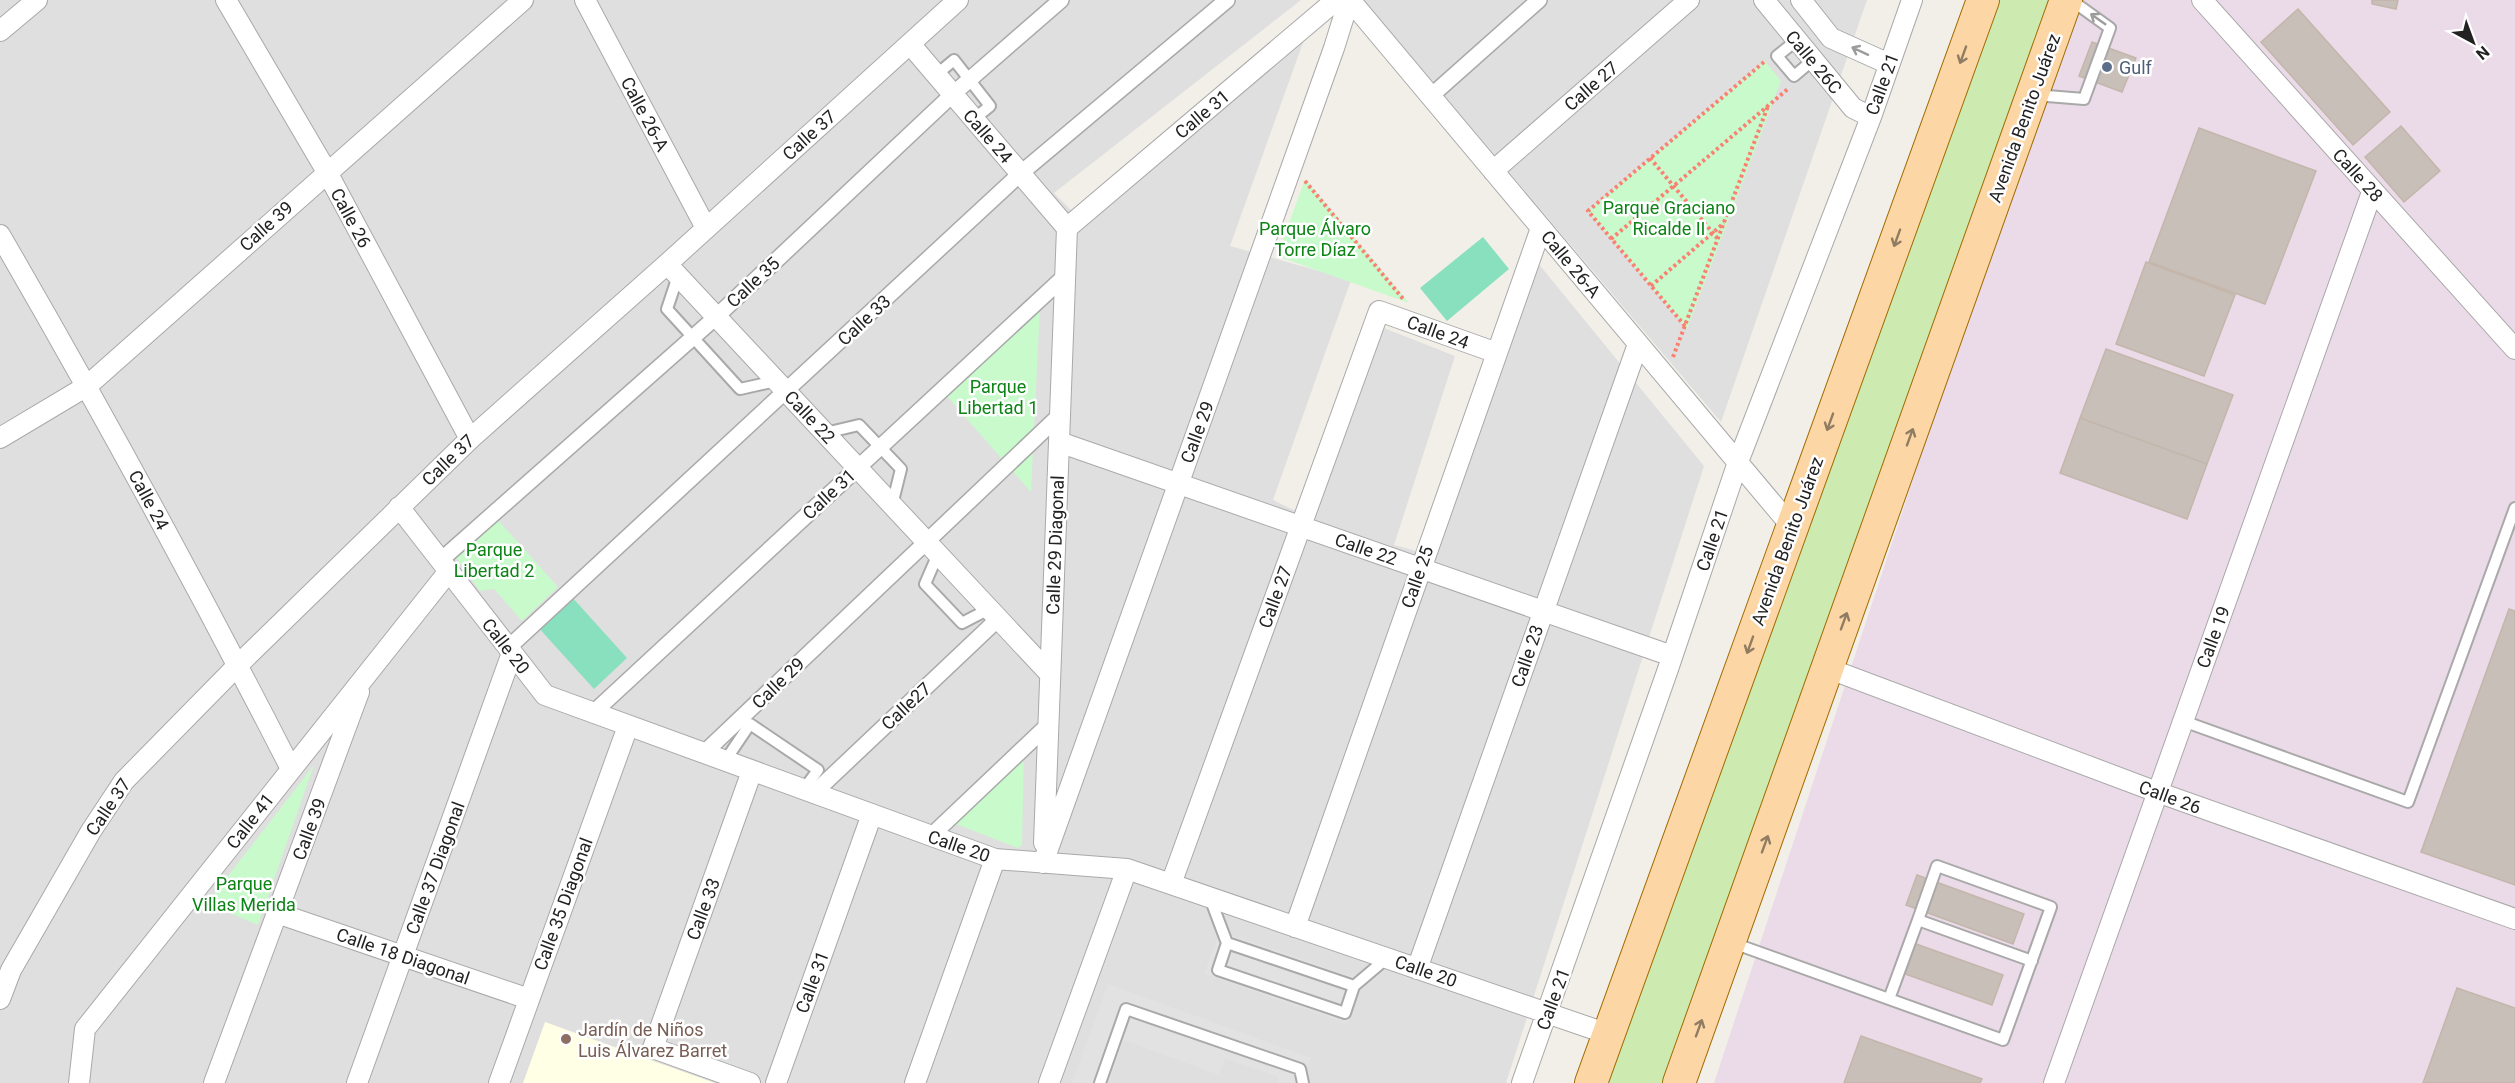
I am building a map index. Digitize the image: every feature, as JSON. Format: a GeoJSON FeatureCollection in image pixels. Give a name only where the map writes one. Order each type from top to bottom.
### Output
{"type":"FeatureCollection","features":[{"type":"Feature","properties":{"kind":"main road","name":"Avenida Benito Juárez"},"geometry":{"type":"LineString","coordinates":[[1591,1083],[1983,0]]}},
{"type":"Feature","properties":{"kind":"main road","name":"Avenida Benito Juárez"},"geometry":{"type":"LineString","coordinates":[[1679,1083],[2066,0]]}},
{"type":"Feature","properties":{"kind":"street"},"geometry":{"type":"LineString","coordinates":[[0,30],[37,0]]}},
{"type":"Feature","properties":{"kind":"street","name":"Calle 26"},"geometry":{"type":"LineString","coordinates":[[225,0],[327,172],[470,439]]}},
{"type":"Feature","properties":{"kind":"street","name":"Calle 39"},"geometry":{"type":"LineString","coordinates":[[0,438],[87,386],[523,0]]}},
{"type":"Feature","properties":{"kind":"street","name":"Calle 26-A"},"geometry":{"type":"LineString","coordinates":[[585,0],[706,228]]}},
{"type":"Feature","properties":{"kind":"street","name":"Calle 37"},"geometry":{"type":"LineString","coordinates":[[5,970],[124,780],[238,665],[470,439],[672,270],[706,228],[910,44],[937,8],[958,0]]}},
{"type":"Feature","properties":{"kind":"street","name":"Calle 35"},"geometry":{"type":"LineString","coordinates":[[445,565],[953,94],[1061,0]]}},
{"type":"Feature","properties":{"kind":"street","name":"Calle 33"},"geometry":{"type":"LineString","coordinates":[[510,651],[781,386],[1021,173],[1227,0]]}},
{"type":"Feature","properties":{"kind":"street","name":"Calle 31"},"geometry":{"type":"LineString","coordinates":[[1067,228],[1336,0]]}},
{"type":"Feature","properties":{"kind":"street"},"geometry":{"type":"LineString","coordinates":[[1431,96],[1539,0]]}},
{"type":"Feature","properties":{"kind":"street","name":"Calle 27"},"geometry":{"type":"LineString","coordinates":[[1493,171],[1689,0]]}},
{"type":"Feature","properties":{"kind":"street","name":"Calle 26C"},"geometry":{"type":"LineString","coordinates":[[1764,0],[1853,108],[1870,117]]}},
{"type":"Feature","properties":{"kind":"street","name":"Calle 26C"},"geometry":{"type":"LineString","coordinates":[[1801,0],[1832,38],[1889,64]]}},
{"type":"Feature","properties":{"kind":"street","name":"Calle 21"},"geometry":{"type":"LineString","coordinates":[[1522,1083],[1738,462],[1870,117],[1912,0]]}},
{"type":"Feature","properties":{"kind":"street","name":"Calle 28"},"geometry":{"type":"LineString","coordinates":[[2202,0],[2515,349]]}},
{"type":"Feature","properties":{"kind":"street","name":"Calle 26-A"},"geometry":{"type":"LineString","coordinates":[[1358,3],[1493,171],[1792,527]]}},
{"type":"Feature","properties":{"kind":"street","name":"Calle 29"},"geometry":{"type":"LineString","coordinates":[[1043,863],[1334,48],[1358,3]]}},
{"type":"Feature","properties":{"kind":"street","name":"Calle 24"},"geometry":{"type":"LineString","coordinates":[[910,44],[1067,228]]}},
{"type":"Feature","properties":{"kind":"street","name":"Calle 19"},"geometry":{"type":"LineString","coordinates":[[2054,1083],[2372,192]]}},
{"type":"Feature","properties":{"kind":"street","name":"Calle 29 Diagonal"},"geometry":{"type":"LineString","coordinates":[[1043,863],[1067,228]]}},
{"type":"Feature","properties":{"kind":"street","name":"Calle 25"},"geometry":{"type":"LineString","coordinates":[[1295,927],[1541,228]]}},
{"type":"Feature","properties":{"kind":"street","name":"Calle 24"},"geometry":{"type":"LineString","coordinates":[[0,235],[87,386],[238,665],[291,769]]}},
{"type":"Feature","properties":{"kind":"street","name":"Calle 22"},"geometry":{"type":"LineString","coordinates":[[672,270],[1050,674]]}},
{"type":"Feature","properties":{"kind":"street","name":"Calle 31"},"geometry":{"type":"LineString","coordinates":[[593,713],[1065,276]]}},
{"type":"Feature","properties":{"kind":"street","name":"Calle 24"},"geometry":{"type":"LineString","coordinates":[[1379,310],[1497,354]]}},
{"type":"Feature","properties":{"kind":"street","name":"Calle 27"},"geometry":{"type":"LineString","coordinates":[[1171,884],[1379,310]]}},
{"type":"Feature","properties":{"kind":"street","name":"Calle 23"},"geometry":{"type":"LineString","coordinates":[[1417,969],[1638,344]]}},
{"type":"Feature","properties":{"kind":"street","name":"Calle 29"},"geometry":{"type":"LineString","coordinates":[[705,753],[932,548],[1060,415]]}},
{"type":"Feature","properties":{"kind":"street","name":"Calle 22"},"geometry":{"type":"LineString","coordinates":[[1059,442],[1672,656]]}},
{"type":"Feature","properties":{"kind":"street","name":"Calle 20"},"geometry":{"type":"LineString","coordinates":[[399,507],[544,695],[995,859],[1127,869],[1608,1034]]}},
{"type":"Feature","properties":{"kind":"street","name":"Calle 41"},"geometry":{"type":"LineString","coordinates":[[79,1083],[85,1029],[366,675],[445,565]]}},
{"type":"Feature","properties":{"kind":"street","name":"Calle27"},"geometry":{"type":"LineString","coordinates":[[809,791],[994,614]]}},
{"type":"Feature","properties":{"kind":"street","name":"Calle 37 Diagonal"},"geometry":{"type":"LineString","coordinates":[[357,1083],[510,651]]}},
{"type":"Feature","properties":{"kind":"street","name":"Calle 26"},"geometry":{"type":"LineString","coordinates":[[1827,668],[2157,792],[2515,919]]}},
{"type":"Feature","properties":{"kind":"street","name":"Calle 39"},"geometry":{"type":"LineString","coordinates":[[214,1083],[366,675]]}},
{"type":"Feature","properties":{"kind":"street"},"geometry":{"type":"LineString","coordinates":[[931,836],[1048,725]]}},
{"type":"Feature","properties":{"kind":"street","name":"Calle 35 Diagonal"},"geometry":{"type":"LineString","coordinates":[[499,1083],[628,726]]}},
{"type":"Feature","properties":{"kind":"street","name":"Calle 33"},"geometry":{"type":"LineString","coordinates":[[750,1083],[653,1048],[752,771]]}},
{"type":"Feature","properties":{"kind":"street","name":"Calle 31"},"geometry":{"type":"LineString","coordinates":[[776,1083],[872,814]]}},
{"type":"Feature","properties":{"kind":"street"},"geometry":{"type":"LineString","coordinates":[[915,1083],[995,859]]}},
{"type":"Feature","properties":{"kind":"street"},"geometry":{"type":"LineString","coordinates":[[1049,1083],[1127,869]]}},
{"type":"Feature","properties":{"kind":"street","name":"Calle 18 Diagonal"},"geometry":{"type":"LineString","coordinates":[[277,914],[529,999]]}},
{"type":"Feature","properties":{"kind":"street"},"geometry":{"type":"LineString","coordinates":[[0,999],[5,970]]}},
{"type":"Feature","properties":{"kind":"lane"},"geometry":{"type":"LineString","coordinates":[[2032,95],[2084,99],[2110,28],[2071,0]]}},
{"type":"Feature","properties":{"kind":"lane"},"geometry":{"type":"LineString","coordinates":[[936,75],[954,60],[990,106],[974,119]]}},
{"type":"Feature","properties":{"kind":"lane"},"geometry":{"type":"LineString","coordinates":[[672,270],[667,309],[740,389],[781,386]]}},
{"type":"Feature","properties":{"kind":"lane"},"geometry":{"type":"LineString","coordinates":[[825,434],[859,425],[901,469],[892,505]]}},
{"type":"Feature","properties":{"kind":"lane"},"geometry":{"type":"LineString","coordinates":[[2183,722],[2408,802],[2515,508]]}},
{"type":"Feature","properties":{"kind":"lane"},"geometry":{"type":"LineString","coordinates":[[932,548],[925,584],[932,592],[962,623],[994,614]]}},
{"type":"Feature","properties":{"kind":"lane"},"geometry":{"type":"LineString","coordinates":[[726,761],[750,724],[818,770],[809,791]]}},
{"type":"Feature","properties":{"kind":"lane"},"geometry":{"type":"LineString","coordinates":[[1730,942],[2003,1040],[2051,907],[1937,866],[1889,999]]}},
{"type":"Feature","properties":{"kind":"lane"},"geometry":{"type":"LineString","coordinates":[[1209,897],[1214,904],[1227,943],[1218,970],[1345,1013],[1354,986],[1387,958]]}},
{"type":"Feature","properties":{"kind":"lane"},"geometry":{"type":"LineString","coordinates":[[1918,920],[2032,961]]}},
{"type":"Feature","properties":{"kind":"lane"},"geometry":{"type":"LineString","coordinates":[[1227,943],[1354,986]]}},
{"type":"Feature","properties":{"kind":"lane"},"geometry":{"type":"LineString","coordinates":[[1100,1083],[1126,1009],[1300,1069],[1303,1083]]}},
{"type":"Feature","properties":{"kind":"path"},"geometry":{"type":"LineString","coordinates":[[1685,326],[1588,211],[1765,61]]}},
{"type":"Feature","properties":{"kind":"path"},"geometry":{"type":"LineString","coordinates":[[1611,239],[1796,82]]}},
{"type":"Feature","properties":{"kind":"path"},"geometry":{"type":"LineString","coordinates":[[1672,361],[1768,106]]}},
{"type":"Feature","properties":{"kind":"path"},"geometry":{"type":"LineString","coordinates":[[1650,158],[1718,239]]}},
{"type":"Feature","properties":{"kind":"path"},"geometry":{"type":"LineString","coordinates":[[1301,176],[1405,300]]}},
{"type":"Feature","properties":{"kind":"path"},"geometry":{"type":"LineString","coordinates":[[1651,286],[1724,222]]}},
{"type":"Feature","properties":{"kind":"shaded area"},"geometry":{"type":"Polygon","coordinates":[[[0,0],[1301,0],[1054,193],[1076,215],[1309,26],[1230,246],[1351,280],[1273,500],[1300,513],[1366,321],[1455,356],[1394,545],[1428,554],[1537,262],[1704,466],[1506,1083],[0,1083],[0,0]]]}},
{"type":"Feature","properties":{"kind":"shaded area"},"geometry":{"type":"Polygon","coordinates":[[[1364,0],[1867,0],[1721,422],[1368,6],[1364,0]]]}},
{"type":"Feature","properties":{"kind":"shaded area"},"geometry":{"type":"Polygon","coordinates":[[[2071,0],[2515,0],[2515,1083],[1714,1083],[2071,0]]]}},
{"type":"Feature","properties":{"kind":"shaded area"},"geometry":{"type":"Polygon","coordinates":[[[1785,44],[1808,72],[1796,82],[1773,55],[1785,44]]]}},
{"type":"Feature","properties":{"kind":"shaded area"},"geometry":{"type":"Polygon","coordinates":[[[1220,931],[1363,980],[1348,1024],[1204,974],[1220,931]]]}},
{"type":"Feature","properties":{"kind":"shaded area"},"geometry":{"type":"Polygon","coordinates":[[[1108,984],[1311,1058],[1302,1083],[1279,1083],[1277,1076],[1225,1059],[1219,1075],[1124,1040],[1108,1083],[1072,1083],[1108,984]]]}},
{"type":"Feature","properties":{"kind":"shaded area","name":"Jardín de Niños Luis Álvarez Barret"},"geometry":{"type":"Polygon","coordinates":[[[545,1022],[639,1056],[715,1083],[523,1083],[545,1022]]]}},
{"type":"Feature","properties":{"kind":"green space"},"geometry":{"type":"Polygon","coordinates":[[[1993,0],[2051,0],[1666,1083],[1605,1083],[1993,0]]]}},
{"type":"Feature","properties":{"kind":"green space","name":"Parque Graciano Ricalde II"},"geometry":{"type":"Polygon","coordinates":[[[1765,61],[1781,81],[1687,329],[1588,211],[1765,61]]]}},
{"type":"Feature","properties":{"kind":"green space","name":"Parque Álvaro Torre Díaz"},"geometry":{"type":"Polygon","coordinates":[[[1305,179],[1409,303],[1277,256],[1305,179]]]}},
{"type":"Feature","properties":{"kind":"green space"},"geometry":{"type":"Polygon","coordinates":[[[1483,237],[1509,269],[1447,321],[1420,288],[1483,237]]]}},
{"type":"Feature","properties":{"kind":"green space","name":"Parque Libertad 1"},"geometry":{"type":"Polygon","coordinates":[[[1040,306],[1031,492],[945,394],[1040,306]]]}},
{"type":"Feature","properties":{"kind":"green space","name":"Parque Libertad 2"},"geometry":{"type":"Polygon","coordinates":[[[496,518],[558,587],[522,621],[494,589],[480,591],[454,555],[496,518]]]}},
{"type":"Feature","properties":{"kind":"green space"},"geometry":{"type":"Polygon","coordinates":[[[571,596],[627,658],[594,689],[537,626],[571,596]]]}},
{"type":"Feature","properties":{"kind":"green space"},"geometry":{"type":"Polygon","coordinates":[[[1024,748],[1022,845],[1018,848],[948,821],[1024,748]]]}},
{"type":"Feature","properties":{"kind":"green space","name":"Parque Villas Merida"},"geometry":{"type":"Polygon","coordinates":[[[314,765],[258,925],[207,903],[314,765]]]}},
{"type":"Feature","properties":{"kind":"building"},"geometry":{"type":"Polygon","coordinates":[[[2372,0],[2398,0],[2396,9],[2372,4],[2372,0]]]}},
{"type":"Feature","properties":{"kind":"building"},"geometry":{"type":"Polygon","coordinates":[[[2298,9],[2390,112],[2353,145],[2261,42],[2298,9]]]}},
{"type":"Feature","properties":{"kind":"building","name":"Gulf"},"geometry":{"type":"Polygon","coordinates":[[[2092,42],[2136,58],[2122,92],[2079,76],[2092,42]]]}},
{"type":"Feature","properties":{"kind":"building"},"geometry":{"type":"Polygon","coordinates":[[[2401,126],[2440,171],[2404,202],[2365,157],[2401,126]]]}},
{"type":"Feature","properties":{"kind":"building"},"geometry":{"type":"Polygon","coordinates":[[[2199,128],[2316,171],[2265,304],[2149,262],[2199,128]]]}},
{"type":"Feature","properties":{"kind":"building"},"geometry":{"type":"Polygon","coordinates":[[[2146,262],[2235,295],[2204,376],[2116,344],[2146,262]]]}},
{"type":"Feature","properties":{"kind":"building"},"geometry":{"type":"Polygon","coordinates":[[[2106,349],[2233,395],[2207,464],[2080,418],[2106,349]]]}},
{"type":"Feature","properties":{"kind":"building"},"geometry":{"type":"Polygon","coordinates":[[[2080,418],[2207,464],[2187,519],[2060,473],[2080,418]]]}},
{"type":"Feature","properties":{"kind":"building"},"geometry":{"type":"Polygon","coordinates":[[[2509,609],[2515,611],[2515,885],[2421,852],[2509,609]]]}},
{"type":"Feature","properties":{"kind":"building"},"geometry":{"type":"Polygon","coordinates":[[[1917,875],[2024,914],[2013,944],[1906,905],[1917,875]]]}},
{"type":"Feature","properties":{"kind":"building"},"geometry":{"type":"Polygon","coordinates":[[[1905,940],[2003,975],[1992,1005],[1894,970],[1905,940]]]}},
{"type":"Feature","properties":{"kind":"building"},"geometry":{"type":"Polygon","coordinates":[[[2457,988],[2515,1008],[2515,1083],[2423,1083],[2457,988]]]}},
{"type":"Feature","properties":{"kind":"building"},"geometry":{"type":"Polygon","coordinates":[[[1861,1036],[1982,1079],[1980,1083],[1844,1083],[1861,1036]]]}},
{"type":"Feature","properties":{"kind":"place","name":"Gulf"},"geometry":{"type":"Point","coordinates":[2107,67]}},
{"type":"Feature","properties":{"kind":"place","name":"Jardín de Niños Luis Álvarez Barret"},"geometry":{"type":"Point","coordinates":[566,1039]}}]}
